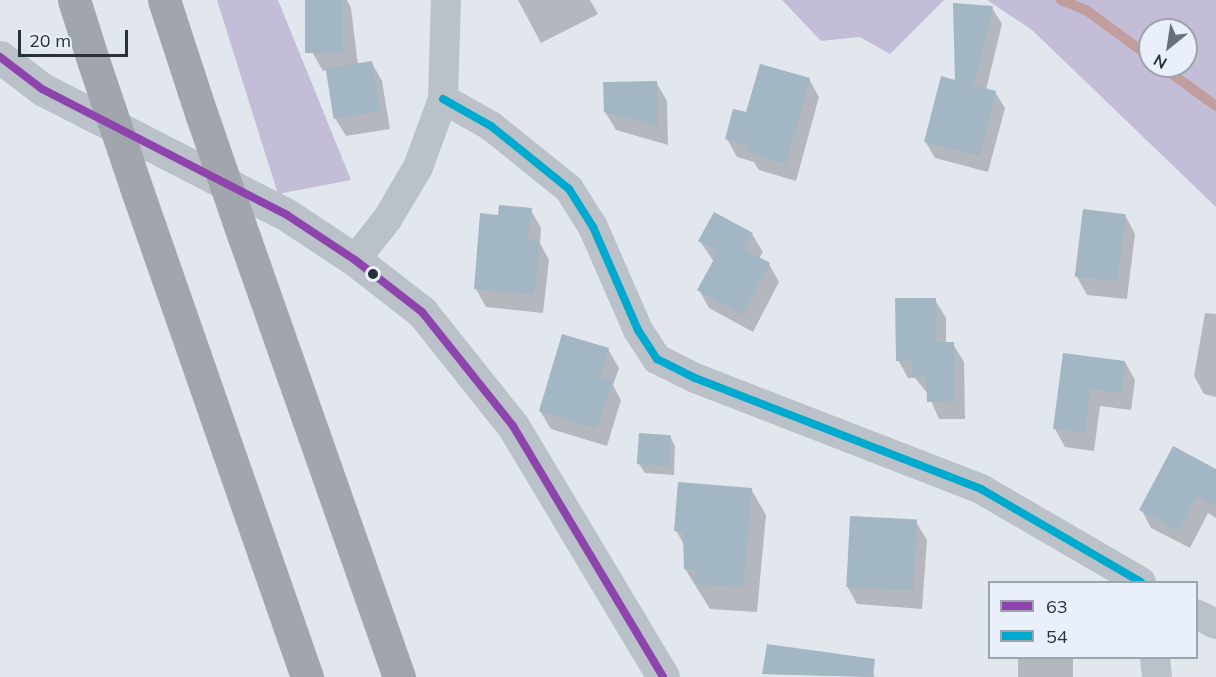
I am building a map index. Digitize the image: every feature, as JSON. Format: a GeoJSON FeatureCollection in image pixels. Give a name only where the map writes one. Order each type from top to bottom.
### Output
{"type":"FeatureCollection","features":[{"type":"Feature","properties":{"kind":"highway"},"geometry":{"type":"LineString","coordinates":[[74,0],[138,193],[307,677]]}},
{"type":"Feature","properties":{"kind":"highway"},"geometry":{"type":"LineString","coordinates":[[164,0],[244,237],[399,677]]}},
{"type":"Feature","properties":{"kind":"street"},"geometry":{"type":"LineString","coordinates":[[355,260],[388,218],[418,167],[443,99],[446,0]]}},
{"type":"Feature","properties":{"kind":"street"},"geometry":{"type":"LineString","coordinates":[[0,57],[42,89],[287,215],[355,260],[422,312],[513,426],[663,677]]}},
{"type":"Feature","properties":{"kind":"street"},"geometry":{"type":"LineString","coordinates":[[443,99],[491,126],[569,189],[593,226],[638,330],[657,359],[694,378],[981,489],[1139,581]]}},
{"type":"Feature","properties":{"kind":"street"},"geometry":{"type":"LineString","coordinates":[[1198,615],[1216,624]]}},
{"type":"Feature","properties":{"kind":"street"},"geometry":{"type":"LineString","coordinates":[[1155,659],[1157,677]]}},
{"type":"Feature","properties":{"kind":"shaded area"},"geometry":{"type":"Polygon","coordinates":[[[217,0],[278,0],[351,180],[278,194],[217,0]]]}},
{"type":"Feature","properties":{"kind":"shaded area"},"geometry":{"type":"Polygon","coordinates":[[[782,0],[944,0],[890,54],[860,37],[821,41],[782,0]]]}},
{"type":"Feature","properties":{"kind":"shaded area"},"geometry":{"type":"Polygon","coordinates":[[[987,0],[1216,0],[1216,207],[1032,30],[987,0]]]}},
{"type":"Feature","properties":{"kind":"building"},"geometry":{"type":"Polygon","coordinates":[[[305,0],[343,0],[343,53],[305,53],[305,0]]]}},
{"type":"Feature","properties":{"kind":"building"},"geometry":{"type":"Polygon","coordinates":[[[953,3],[993,6],[974,85],[996,91],[979,156],[924,142],[941,76],[955,80],[953,3]]]}},
{"type":"Feature","properties":{"kind":"building"},"geometry":{"type":"Polygon","coordinates":[[[372,61],[380,111],[334,119],[326,68],[372,61]]]}},
{"type":"Feature","properties":{"kind":"building"},"geometry":{"type":"Polygon","coordinates":[[[760,64],[810,78],[786,164],[747,152],[750,146],[725,139],[733,109],[746,112],[760,64]]]}},
{"type":"Feature","properties":{"kind":"building"},"geometry":{"type":"Polygon","coordinates":[[[657,81],[658,127],[604,112],[603,82],[657,81]]]}},
{"type":"Feature","properties":{"kind":"building"},"geometry":{"type":"Polygon","coordinates":[[[499,205],[532,208],[528,239],[540,241],[534,295],[474,289],[480,213],[498,215],[499,205]]]}},
{"type":"Feature","properties":{"kind":"building"},"geometry":{"type":"Polygon","coordinates":[[[1083,209],[1126,214],[1117,282],[1075,276],[1083,209]]]}},
{"type":"Feature","properties":{"kind":"building"},"geometry":{"type":"Polygon","coordinates":[[[714,212],[753,233],[744,249],[770,263],[742,315],[697,290],[718,252],[698,241],[714,212]]]}},
{"type":"Feature","properties":{"kind":"building"},"geometry":{"type":"Polygon","coordinates":[[[895,298],[936,298],[937,342],[954,342],[955,401],[927,402],[926,377],[912,376],[912,361],[896,361],[895,298]]]}},
{"type":"Feature","properties":{"kind":"building"},"geometry":{"type":"Polygon","coordinates":[[[562,334],[609,348],[600,377],[612,381],[597,429],[539,411],[562,334]]]}},
{"type":"Feature","properties":{"kind":"building"},"geometry":{"type":"Polygon","coordinates":[[[1063,353],[1125,361],[1121,393],[1090,389],[1085,433],[1053,429],[1063,353]]]}},
{"type":"Feature","properties":{"kind":"building"},"geometry":{"type":"Polygon","coordinates":[[[639,433],[671,435],[669,466],[637,464],[639,433]]]}},
{"type":"Feature","properties":{"kind":"building"},"geometry":{"type":"Polygon","coordinates":[[[1173,446],[1216,469],[1216,506],[1197,496],[1179,531],[1139,510],[1173,446]]]}},
{"type":"Feature","properties":{"kind":"building"},"geometry":{"type":"Polygon","coordinates":[[[678,482],[752,488],[743,588],[694,584],[696,570],[684,569],[683,532],[674,531],[678,482]]]}},
{"type":"Feature","properties":{"kind":"building"},"geometry":{"type":"Polygon","coordinates":[[[850,516],[917,520],[913,590],[846,587],[850,516]]]}},
{"type":"Feature","properties":{"kind":"building"},"geometry":{"type":"Polygon","coordinates":[[[767,644],[875,659],[873,677],[762,674],[767,644]]]}},
{"type":"Feature","properties":{"kind":"waterway"},"geometry":{"type":"LineString","coordinates":[[1061,0],[1086,10],[1138,48]]}},
{"type":"Feature","properties":{"kind":"waterway"},"geometry":{"type":"LineString","coordinates":[[1178,78],[1216,106]]}},
{"type":"Feature","properties":{"kind":"transit line","name":"63"},"geometry":{"type":"LineString","coordinates":[[0,57],[42,89],[287,215],[355,260],[422,312],[513,426],[663,677]]}},
{"type":"Feature","properties":{"kind":"transit line","name":"54"},"geometry":{"type":"LineString","coordinates":[[443,99],[491,126],[569,189],[593,227],[638,330],[657,359],[695,378],[981,489],[1139,581]]}}]}
